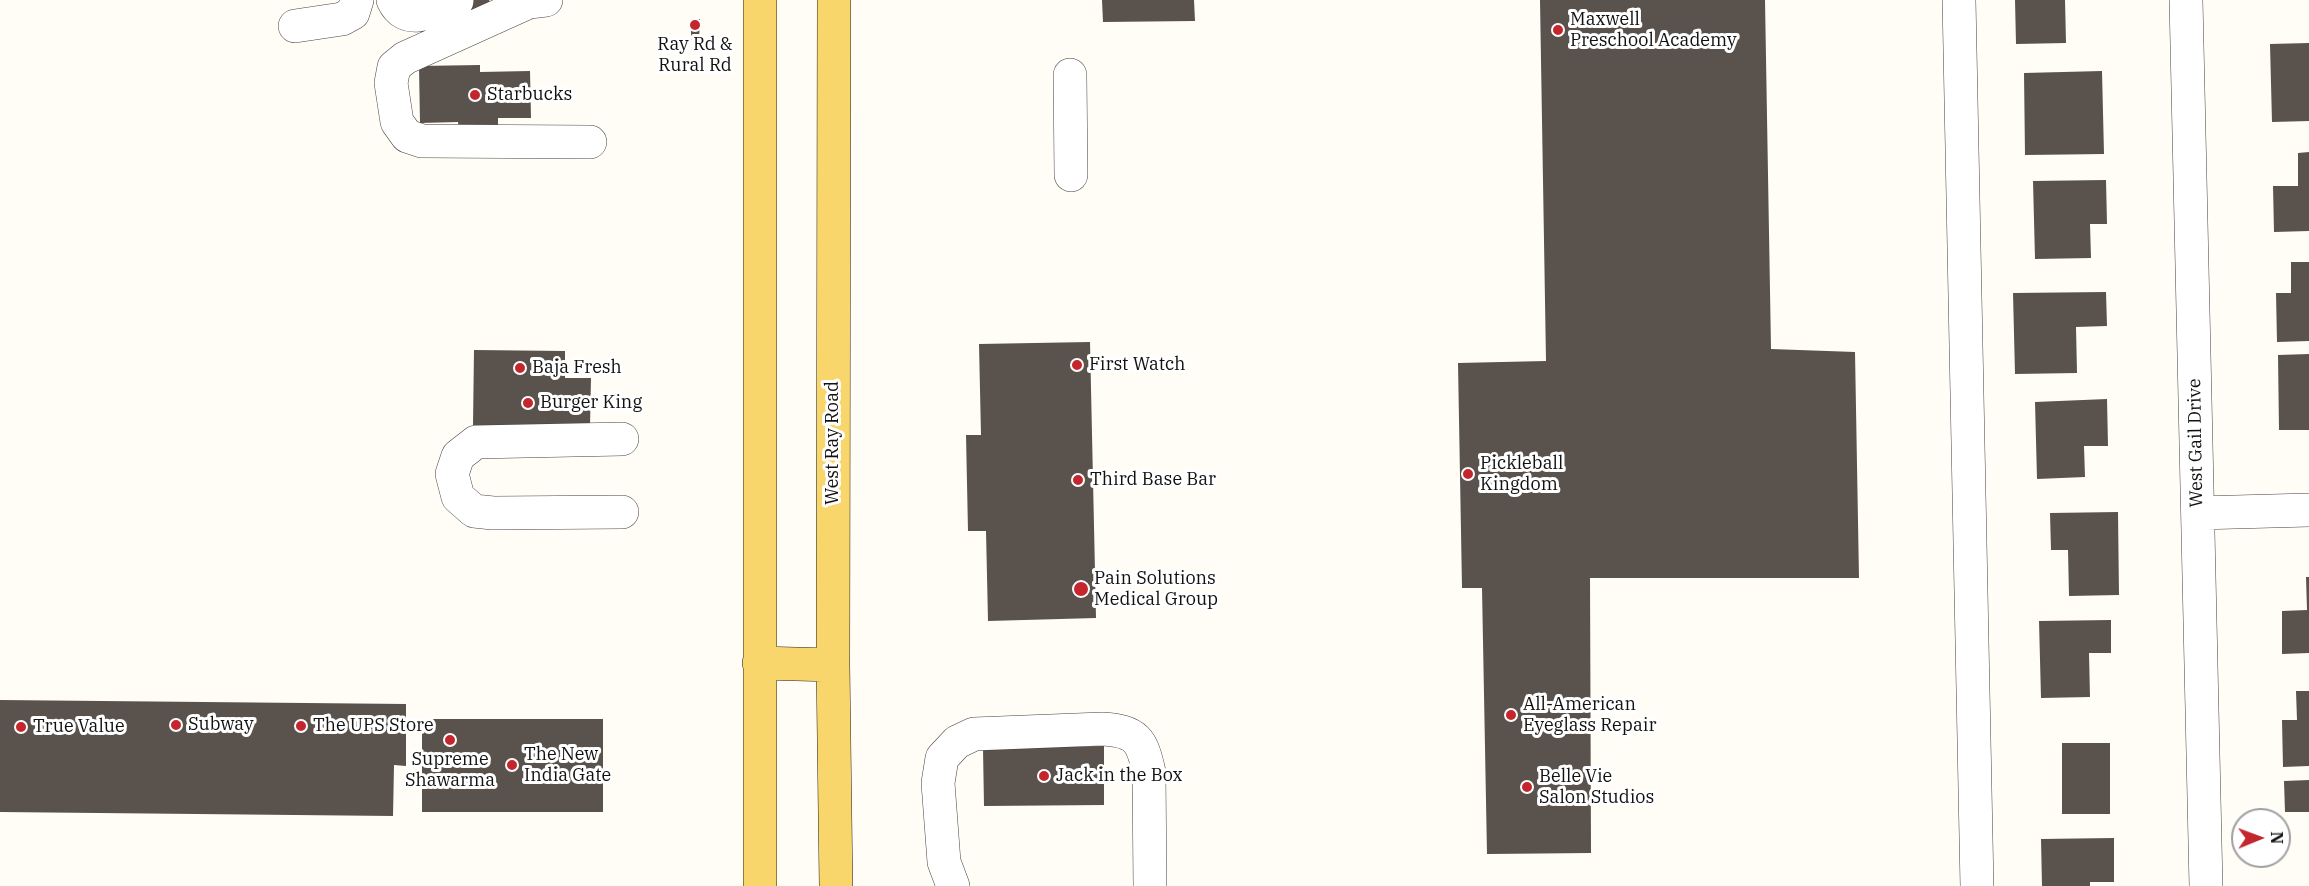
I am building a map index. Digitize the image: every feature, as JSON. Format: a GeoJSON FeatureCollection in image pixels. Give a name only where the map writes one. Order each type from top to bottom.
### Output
{"type":"FeatureCollection","features":[{"type":"Feature","properties":{"kind":"main road"},"geometry":{"type":"LineString","coordinates":[[760,0],[760,886]]}},
{"type":"Feature","properties":{"kind":"main road","name":"West Ray Road"},"geometry":{"type":"LineString","coordinates":[[834,0],[833,665],[836,886]]}},
{"type":"Feature","properties":{"kind":"main road"},"geometry":{"type":"LineString","coordinates":[[759,663],[833,665]]}},
{"type":"Feature","properties":{"kind":"street"},"geometry":{"type":"LineString","coordinates":[[295,26],[342,20],[353,13],[357,0]]}},
{"type":"Feature","properties":{"kind":"street"},"geometry":{"type":"LineString","coordinates":[[393,0],[408,14],[421,16],[457,1]]}},
{"type":"Feature","properties":{"kind":"street"},"geometry":{"type":"LineString","coordinates":[[546,0],[529,2],[405,58],[394,68],[391,83],[397,122],[407,136],[422,141],[590,142]]}},
{"type":"Feature","properties":{"kind":"street"},"geometry":{"type":"LineString","coordinates":[[1959,0],[1977,886]]}},
{"type":"Feature","properties":{"kind":"street","name":"West Gail Drive"},"geometry":{"type":"LineString","coordinates":[[2186,0],[2206,886]]}},
{"type":"Feature","properties":{"kind":"street"},"geometry":{"type":"LineString","coordinates":[[1070,75],[1071,176]]}},
{"type":"Feature","properties":{"kind":"street"},"geometry":{"type":"LineString","coordinates":[[622,440],[476,442],[458,456],[452,474],[458,497],[474,511],[493,513],[622,512]]}},
{"type":"Feature","properties":{"kind":"street"},"geometry":{"type":"LineString","coordinates":[[2198,513],[2309,510]]}},
{"type":"Feature","properties":{"kind":"street"},"geometry":{"type":"LineString","coordinates":[[953,886],[944,862],[938,783],[942,758],[957,742],[974,734],[983,733],[1102,729],[1122,730],[1130,734],[1137,739],[1145,755],[1149,772],[1150,886]]}},
{"type":"Feature","properties":{"kind":"building"},"geometry":{"type":"Polygon","coordinates":[[[458,0],[489,0],[491,4],[464,15],[458,0]]]}},
{"type":"Feature","properties":{"kind":"building"},"geometry":{"type":"Polygon","coordinates":[[[1102,0],[1194,0],[1195,21],[1103,22],[1102,0]]]}},
{"type":"Feature","properties":{"kind":"building"},"geometry":{"type":"Polygon","coordinates":[[[1540,0],[1765,0],[1771,349],[1855,352],[1859,578],[1590,578],[1591,853],[1487,854],[1482,588],[1462,588],[1458,363],[1546,361],[1540,0]]]}},
{"type":"Feature","properties":{"kind":"building"},"geometry":{"type":"Polygon","coordinates":[[[2015,0],[2065,0],[2066,43],[2016,44],[2015,0]]]}},
{"type":"Feature","properties":{"kind":"building"},"geometry":{"type":"Polygon","coordinates":[[[691,19],[700,19],[699,40],[691,40],[691,19]]]}},
{"type":"Feature","properties":{"kind":"building"},"geometry":{"type":"Polygon","coordinates":[[[2309,43],[2309,121],[2272,122],[2270,44],[2309,43]]]}},
{"type":"Feature","properties":{"kind":"building","name":"Starbucks"},"geometry":{"type":"Polygon","coordinates":[[[480,65],[480,72],[530,71],[531,118],[498,118],[498,129],[459,130],[458,122],[420,123],[419,66],[480,65]]]}},
{"type":"Feature","properties":{"kind":"building"},"geometry":{"type":"Polygon","coordinates":[[[2102,71],[2104,154],[2025,155],[2024,73],[2102,71]]]}},
{"type":"Feature","properties":{"kind":"building"},"geometry":{"type":"Polygon","coordinates":[[[2309,152],[2309,231],[2274,232],[2273,186],[2298,186],[2298,153],[2309,152]]]}},
{"type":"Feature","properties":{"kind":"building"},"geometry":{"type":"Polygon","coordinates":[[[2106,180],[2107,224],[2090,224],[2091,258],[2035,259],[2033,181],[2106,180]]]}},
{"type":"Feature","properties":{"kind":"building"},"geometry":{"type":"Polygon","coordinates":[[[2291,262],[2309,262],[2309,341],[2277,342],[2276,293],[2291,293],[2291,262]]]}},
{"type":"Feature","properties":{"kind":"building"},"geometry":{"type":"Polygon","coordinates":[[[2106,292],[2107,326],[2076,327],[2077,373],[2015,374],[2013,293],[2106,292]]]}},
{"type":"Feature","properties":{"kind":"building"},"geometry":{"type":"Polygon","coordinates":[[[1090,342],[1096,618],[988,621],[986,531],[968,531],[966,435],[981,435],[979,344],[1090,342]]]}},
{"type":"Feature","properties":{"kind":"building"},"geometry":{"type":"Polygon","coordinates":[[[474,350],[565,351],[565,378],[591,378],[590,426],[473,425],[474,350]]]}},
{"type":"Feature","properties":{"kind":"building"},"geometry":{"type":"Polygon","coordinates":[[[2309,354],[2309,430],[2279,430],[2278,355],[2309,354]]]}},
{"type":"Feature","properties":{"kind":"building"},"geometry":{"type":"Polygon","coordinates":[[[2107,399],[2108,446],[2084,446],[2085,477],[2037,479],[2035,402],[2107,399]]]}},
{"type":"Feature","properties":{"kind":"building"},"geometry":{"type":"Polygon","coordinates":[[[2118,512],[2119,595],[2069,596],[2068,550],[2051,550],[2050,513],[2118,512]]]}},
{"type":"Feature","properties":{"kind":"building"},"geometry":{"type":"Polygon","coordinates":[[[2306,577],[2309,577],[2309,653],[2282,654],[2282,611],[2307,610],[2306,577]]]}},
{"type":"Feature","properties":{"kind":"building"},"geometry":{"type":"Polygon","coordinates":[[[2111,620],[2111,653],[2089,653],[2090,697],[2041,698],[2039,621],[2111,620]]]}},
{"type":"Feature","properties":{"kind":"building"},"geometry":{"type":"Polygon","coordinates":[[[2296,691],[2309,691],[2309,766],[2283,767],[2282,720],[2297,720],[2296,691]]]}},
{"type":"Feature","properties":{"kind":"building"},"geometry":{"type":"Polygon","coordinates":[[[0,700],[406,704],[406,766],[394,765],[393,816],[0,812],[0,700]]]}},
{"type":"Feature","properties":{"kind":"building","name":"The New India Gate"},"geometry":{"type":"Polygon","coordinates":[[[422,719],[603,719],[603,812],[422,812],[422,719]]]}},
{"type":"Feature","properties":{"kind":"building"},"geometry":{"type":"Polygon","coordinates":[[[2062,743],[2110,743],[2110,814],[2062,814],[2062,743]]]}},
{"type":"Feature","properties":{"kind":"building","name":"Jack in the Box"},"geometry":{"type":"Polygon","coordinates":[[[1104,746],[1104,805],[984,806],[983,748],[1104,746]]]}},
{"type":"Feature","properties":{"kind":"building"},"geometry":{"type":"Polygon","coordinates":[[[2309,780],[2309,812],[2291,812],[2291,808],[2285,808],[2284,781],[2309,780]]]}},
{"type":"Feature","properties":{"kind":"building"},"geometry":{"type":"Polygon","coordinates":[[[2114,838],[2114,882],[2090,882],[2090,886],[2042,886],[2041,839],[2114,838]]]}},
{"type":"Feature","properties":{"kind":"place","name":"Ray Rd & Rural Rd"},"geometry":{"type":"Point","coordinates":[695,25]}},
{"type":"Feature","properties":{"kind":"place","name":"Maxwell Preschool Academy"},"geometry":{"type":"Point","coordinates":[1558,30]}},
{"type":"Feature","properties":{"kind":"place","name":"Starbucks"},"geometry":{"type":"Point","coordinates":[475,95]}},
{"type":"Feature","properties":{"kind":"place","name":"First Watch"},"geometry":{"type":"Point","coordinates":[1077,365]}},
{"type":"Feature","properties":{"kind":"place","name":"Baja Fresh"},"geometry":{"type":"Point","coordinates":[520,368]}},
{"type":"Feature","properties":{"kind":"place","name":"Burger King"},"geometry":{"type":"Point","coordinates":[528,403]}},
{"type":"Feature","properties":{"kind":"place","name":"Pickleball Kingdom"},"geometry":{"type":"Point","coordinates":[1468,474]}},
{"type":"Feature","properties":{"kind":"place","name":"Third Base Bar"},"geometry":{"type":"Point","coordinates":[1078,480]}},
{"type":"Feature","properties":{"kind":"place","name":"Pain Solutions Medical Group"},"geometry":{"type":"Point","coordinates":[1081,589]}},
{"type":"Feature","properties":{"kind":"place","name":"All-American Eyeglass Repair"},"geometry":{"type":"Point","coordinates":[1511,715]}},
{"type":"Feature","properties":{"kind":"place","name":"Subway"},"geometry":{"type":"Point","coordinates":[176,725]}},
{"type":"Feature","properties":{"kind":"place","name":"The UPS Store"},"geometry":{"type":"Point","coordinates":[301,726]}},
{"type":"Feature","properties":{"kind":"place","name":"True Value"},"geometry":{"type":"Point","coordinates":[21,727]}},
{"type":"Feature","properties":{"kind":"place","name":"Supreme Shawarma"},"geometry":{"type":"Point","coordinates":[450,740]}},
{"type":"Feature","properties":{"kind":"place","name":"The New India Gate"},"geometry":{"type":"Point","coordinates":[512,765]}},
{"type":"Feature","properties":{"kind":"place","name":"Jack in the Box"},"geometry":{"type":"Point","coordinates":[1044,776]}},
{"type":"Feature","properties":{"kind":"place","name":"Belle Vie Salon Studios"},"geometry":{"type":"Point","coordinates":[1527,787]}}]}
